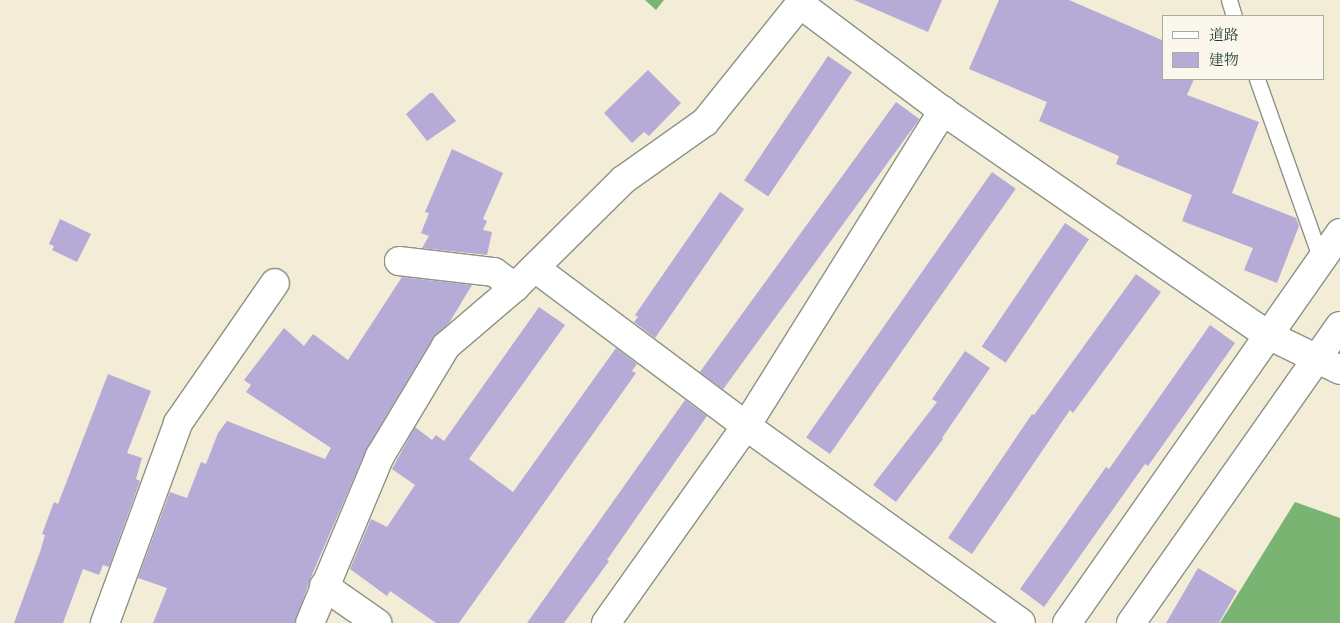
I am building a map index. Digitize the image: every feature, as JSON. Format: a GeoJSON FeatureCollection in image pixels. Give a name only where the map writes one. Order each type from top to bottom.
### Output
{"type":"FeatureCollection","features":[{"type":"Feature","properties":{"kind":"street"},"geometry":{"type":"LineString","coordinates":[[310,623],[380,456],[446,346],[515,287],[623,180],[706,122],[802,2],[943,110],[1268,335],[1328,364]]}},
{"type":"Feature","properties":{"kind":"street"},"geometry":{"type":"LineString","coordinates":[[606,623],[746,426],[943,110]]}},
{"type":"Feature","properties":{"kind":"street"},"geometry":{"type":"LineString","coordinates":[[1068,623],[1340,233]]}},
{"type":"Feature","properties":{"kind":"street"},"geometry":{"type":"LineString","coordinates":[[399,261],[494,272],[515,287]]}},
{"type":"Feature","properties":{"kind":"street"},"geometry":{"type":"LineString","coordinates":[[535,268],[746,426],[1021,623]]}},
{"type":"Feature","properties":{"kind":"street"},"geometry":{"type":"LineString","coordinates":[[105,623],[178,423],[275,283]]}},
{"type":"Feature","properties":{"kind":"street"},"geometry":{"type":"LineString","coordinates":[[1132,623],[1328,364],[1340,326]]}},
{"type":"Feature","properties":{"kind":"street"},"geometry":{"type":"LineString","coordinates":[[324,586],[377,623]]}},
{"type":"Feature","properties":{"kind":"lane"},"geometry":{"type":"LineString","coordinates":[[1229,0],[1234,15]]}},
{"type":"Feature","properties":{"kind":"lane"},"geometry":{"type":"LineString","coordinates":[[1257,80],[1321,260]]}},
{"type":"Feature","properties":{"kind":"green space"},"geometry":{"type":"Polygon","coordinates":[[[645,0],[664,0],[656,10],[645,0]]]}},
{"type":"Feature","properties":{"kind":"green space"},"geometry":{"type":"Polygon","coordinates":[[[1295,502],[1340,518],[1340,623],[1220,623],[1295,502]]]}},
{"type":"Feature","properties":{"kind":"building"},"geometry":{"type":"Polygon","coordinates":[[[854,0],[942,0],[928,32],[854,0]]]}},
{"type":"Feature","properties":{"kind":"building"},"geometry":{"type":"Polygon","coordinates":[[[999,0],[1069,0],[1162,40],[1162,80],[1194,80],[1187,95],[1259,122],[1232,193],[1296,218],[1299,226],[1277,283],[1244,270],[1253,248],[1182,221],[1192,195],[1116,164],[1119,156],[1039,121],[1047,102],[969,69],[999,0]]]}},
{"type":"Feature","properties":{"kind":"building"},"geometry":{"type":"Polygon","coordinates":[[[828,56],[852,72],[768,197],[744,180],[828,56]]]}},
{"type":"Feature","properties":{"kind":"building"},"geometry":{"type":"Polygon","coordinates":[[[648,70],[681,103],[649,136],[644,132],[632,143],[604,113],[648,70]]]}},
{"type":"Feature","properties":{"kind":"building"},"geometry":{"type":"Polygon","coordinates":[[[430,93],[433,93],[456,121],[427,141],[406,114],[430,93]]]}},
{"type":"Feature","properties":{"kind":"building"},"geometry":{"type":"Polygon","coordinates":[[[896,102],[919,119],[723,389],[700,372],[896,102]]]}},
{"type":"Feature","properties":{"kind":"building"},"geometry":{"type":"Polygon","coordinates":[[[452,149],[503,173],[483,219],[487,221],[483,230],[492,232],[487,255],[422,248],[429,236],[421,233],[429,213],[425,212],[452,149]]]}},
{"type":"Feature","properties":{"kind":"building"},"geometry":{"type":"Polygon","coordinates":[[[992,172],[1016,189],[830,454],[806,437],[992,172]]]}},
{"type":"Feature","properties":{"kind":"building"},"geometry":{"type":"Polygon","coordinates":[[[720,192],[744,209],[655,338],[634,322],[638,317],[635,315],[720,192]]]}},
{"type":"Feature","properties":{"kind":"building"},"geometry":{"type":"Polygon","coordinates":[[[60,219],[91,234],[77,262],[52,250],[54,246],[49,244],[60,219]]]}},
{"type":"Feature","properties":{"kind":"building"},"geometry":{"type":"Polygon","coordinates":[[[1065,223],[1089,239],[1006,363],[982,347],[1065,223]]]}},
{"type":"Feature","properties":{"kind":"building"},"geometry":{"type":"Polygon","coordinates":[[[1136,274],[1161,292],[1073,413],[1070,410],[972,554],[948,538],[1032,414],[1034,415],[1136,274]]]}},
{"type":"Feature","properties":{"kind":"building"},"geometry":{"type":"Polygon","coordinates":[[[402,277],[472,285],[449,323],[433,338],[367,448],[311,577],[295,623],[153,623],[167,588],[138,578],[170,492],[187,498],[201,462],[206,464],[218,433],[227,421],[325,459],[331,448],[246,392],[251,385],[244,380],[284,328],[304,346],[313,334],[348,360],[402,277]]]}},
{"type":"Feature","properties":{"kind":"building"},"geometry":{"type":"Polygon","coordinates":[[[539,307],[565,325],[469,459],[513,492],[616,348],[637,364],[632,371],[636,373],[459,623],[436,623],[390,591],[387,596],[350,569],[371,519],[387,527],[415,485],[392,469],[415,427],[432,440],[436,435],[444,441],[539,307]]]}},
{"type":"Feature","properties":{"kind":"building"},"geometry":{"type":"Polygon","coordinates":[[[1210,325],[1235,343],[1148,466],[1145,464],[1044,607],[1020,589],[1106,467],[1109,469],[1210,325]]]}},
{"type":"Feature","properties":{"kind":"building"},"geometry":{"type":"Polygon","coordinates":[[[965,351],[990,368],[943,439],[896,502],[873,485],[937,402],[932,399],[965,351]]]}},
{"type":"Feature","properties":{"kind":"building"},"geometry":{"type":"Polygon","coordinates":[[[108,374],[151,391],[127,453],[142,458],[136,479],[140,481],[109,567],[103,565],[99,575],[83,569],[63,623],[14,623],[40,552],[45,535],[42,534],[54,502],[58,504],[108,374]]]}},
{"type":"Feature","properties":{"kind":"building"},"geometry":{"type":"Polygon","coordinates":[[[685,400],[707,416],[607,560],[609,561],[564,623],[527,623],[685,400]]]}},
{"type":"Feature","properties":{"kind":"building"},"geometry":{"type":"Polygon","coordinates":[[[1198,568],[1237,591],[1219,623],[1166,623],[1198,568]]]}}]}
